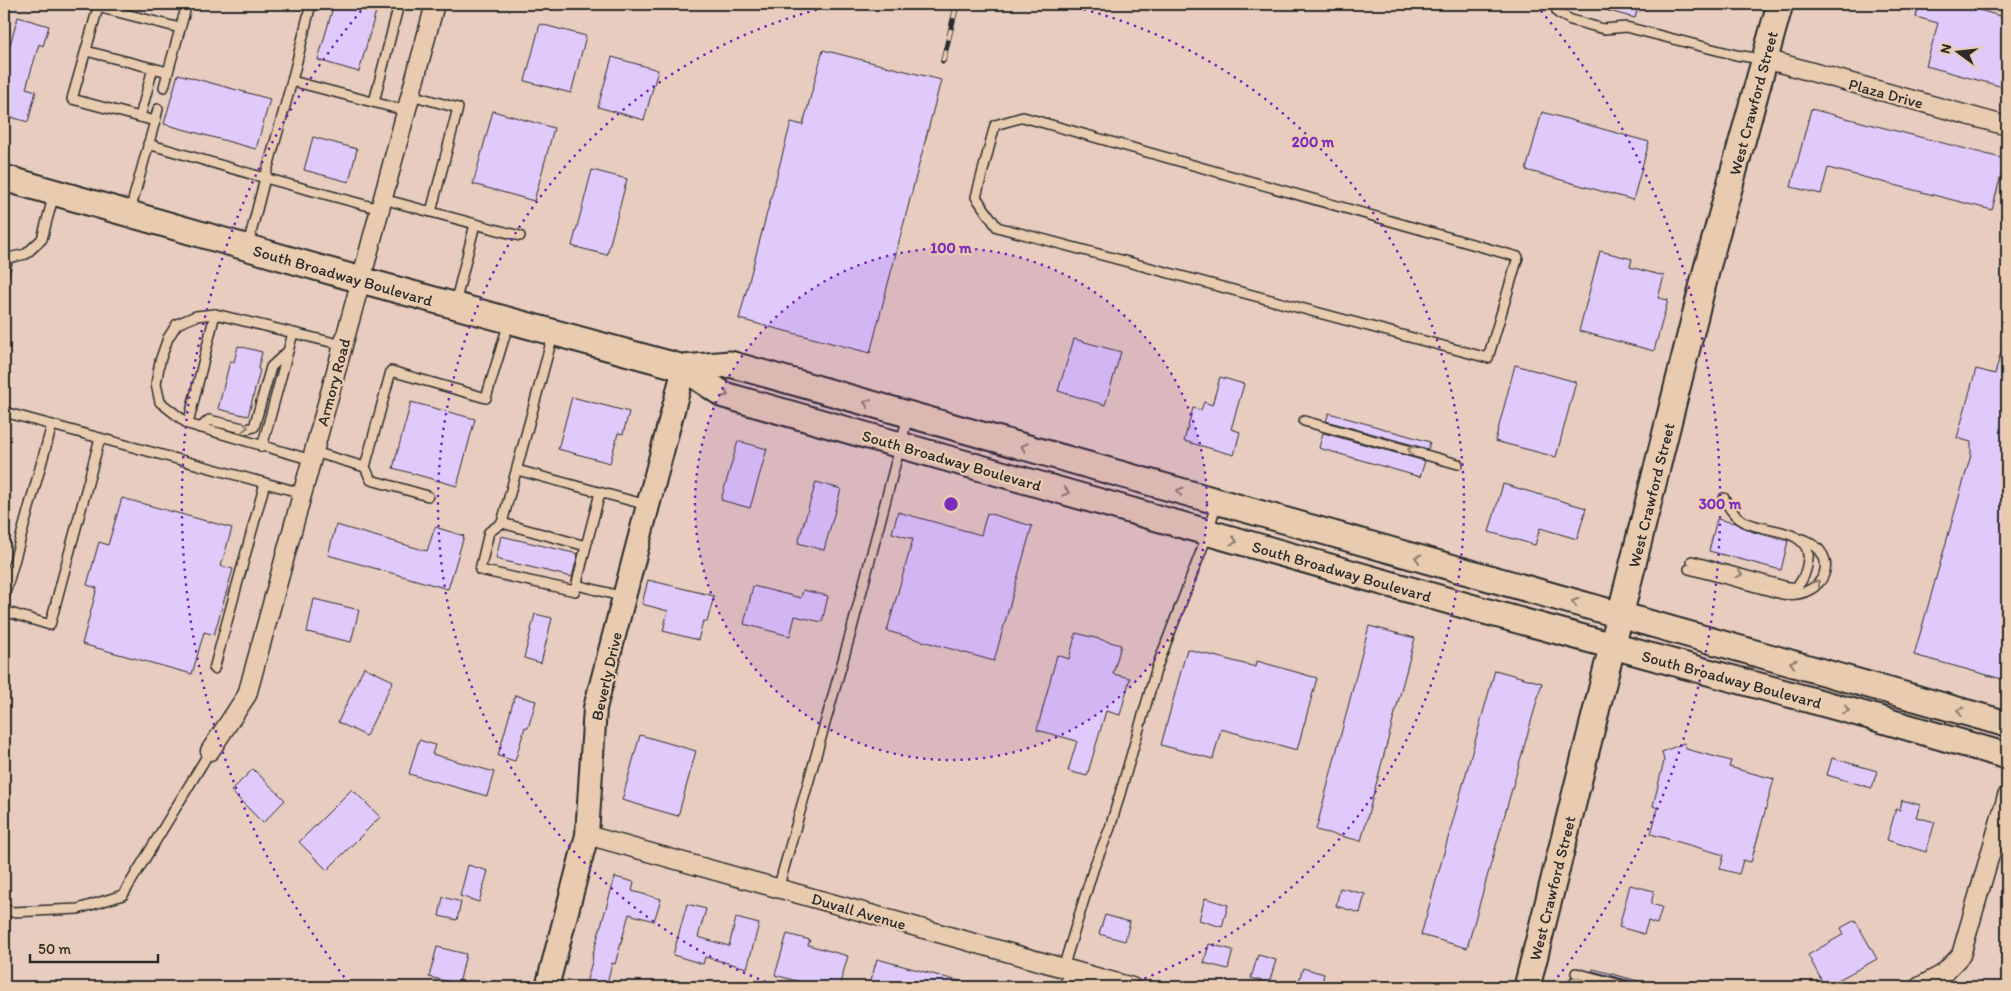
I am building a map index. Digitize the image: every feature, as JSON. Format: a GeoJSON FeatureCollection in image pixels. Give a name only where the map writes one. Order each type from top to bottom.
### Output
{"type":"FeatureCollection","features":[{"type":"Feature","properties":{"kind":"main road","name":"West Crawford Street"},"geometry":{"type":"LineString","coordinates":[[1527,987],[1707,268],[1780,4]]}},
{"type":"Feature","properties":{"kind":"main road","name":"South Broadway Boulevard"},"geometry":{"type":"LineString","coordinates":[[4,178],[454,306],[684,368],[724,395],[1613,647],[1869,716],[2007,756]]}},
{"type":"Feature","properties":{"kind":"main road","name":"South Broadway Boulevard"},"geometry":{"type":"LineString","coordinates":[[684,368],[730,364],[2007,724]]}},
{"type":"Feature","properties":{"kind":"street","name":"Armory Road"},"geometry":{"type":"LineString","coordinates":[[210,751],[246,696],[382,204],[435,4]]}},
{"type":"Feature","properties":{"kind":"street","name":"Plaza Drive"},"geometry":{"type":"LineString","coordinates":[[1765,60],[2007,126]]}},
{"type":"Feature","properties":{"kind":"street","name":"Beverly Drive"},"geometry":{"type":"LineString","coordinates":[[546,987],[587,835],[596,708],[684,368]]}},
{"type":"Feature","properties":{"kind":"street"},"geometry":{"type":"LineString","coordinates":[[1919,987],[1943,974],[1961,955],[2007,796]]}},
{"type":"Feature","properties":{"kind":"street","name":"Duvall Avenue"},"geometry":{"type":"LineString","coordinates":[[587,835],[778,889],[1068,976],[1132,987]]}},
{"type":"Feature","properties":{"kind":"lane"},"geometry":{"type":"LineString","coordinates":[[164,87],[187,4]]}},
{"type":"Feature","properties":{"kind":"lane"},"geometry":{"type":"LineString","coordinates":[[248,248],[311,4]]}},
{"type":"Feature","properties":{"kind":"lane"},"geometry":{"type":"LineString","coordinates":[[374,102],[399,4]]}},
{"type":"Feature","properties":{"kind":"lane"},"geometry":{"type":"LineString","coordinates":[[1554,4],[1558,13],[1571,20],[1604,29],[1626,27],[1736,55],[1765,60]]}},
{"type":"Feature","properties":{"kind":"lane"},"geometry":{"type":"LineString","coordinates":[[155,121],[72,98],[98,5],[180,28]]}},
{"type":"Feature","properties":{"kind":"lane"},"geometry":{"type":"LineString","coordinates":[[86,51],[168,72]]}},
{"type":"Feature","properties":{"kind":"lane"},"geometry":{"type":"LineString","coordinates":[[140,117],[153,68]]}},
{"type":"Feature","properties":{"kind":"lane"},"geometry":{"type":"LineString","coordinates":[[292,81],[374,102],[458,108],[431,212]]}},
{"type":"Feature","properties":{"kind":"lane"},"geometry":{"type":"LineString","coordinates":[[129,214],[158,109]]}},
{"type":"Feature","properties":{"kind":"lane"},"geometry":{"type":"LineString","coordinates":[[1023,117],[1518,257],[1488,358],[997,227],[976,197],[995,125],[1023,117]]}},
{"type":"Feature","properties":{"kind":"lane"},"geometry":{"type":"LineString","coordinates":[[148,144],[265,178],[382,204],[431,212],[520,236]]}},
{"type":"Feature","properties":{"kind":"lane"},"geometry":{"type":"LineString","coordinates":[[4,270],[6,257],[26,254],[42,239],[54,193]]}},
{"type":"Feature","properties":{"kind":"lane"},"geometry":{"type":"LineString","coordinates":[[454,306],[475,224]]}},
{"type":"Feature","properties":{"kind":"lane"},"geometry":{"type":"LineString","coordinates":[[343,345],[215,314],[196,316],[177,324],[168,338],[160,361],[156,384],[160,402],[188,424],[262,446],[365,467]]}},
{"type":"Feature","properties":{"kind":"lane"},"geometry":{"type":"LineString","coordinates":[[188,424],[215,314]]}},
{"type":"Feature","properties":{"kind":"lane"},"geometry":{"type":"LineString","coordinates":[[428,496],[371,480],[365,467],[391,371],[486,398],[509,321]]}},
{"type":"Feature","properties":{"kind":"lane"},"geometry":{"type":"LineString","coordinates":[[262,446],[293,333]]}},
{"type":"Feature","properties":{"kind":"lane"},"geometry":{"type":"LineString","coordinates":[[553,333],[502,523],[489,532],[480,570],[575,591],[600,493]]}},
{"type":"Feature","properties":{"kind":"lane"},"geometry":{"type":"LineString","coordinates":[[200,428],[209,420],[247,429],[254,427],[271,367],[288,352]]}},
{"type":"Feature","properties":{"kind":"lane"},"geometry":{"type":"LineString","coordinates":[[4,412],[302,494]]}},
{"type":"Feature","properties":{"kind":"lane"},"geometry":{"type":"LineString","coordinates":[[778,889],[851,632],[909,414]]}},
{"type":"Feature","properties":{"kind":"lane"},"geometry":{"type":"LineString","coordinates":[[1304,421],[1458,464]]}},
{"type":"Feature","properties":{"kind":"lane"},"geometry":{"type":"LineString","coordinates":[[4,598],[52,425]]}},
{"type":"Feature","properties":{"kind":"lane"},"geometry":{"type":"LineString","coordinates":[[4,611],[50,625],[100,438]]}},
{"type":"Feature","properties":{"kind":"lane"},"geometry":{"type":"LineString","coordinates":[[517,470],[648,506]]}},
{"type":"Feature","properties":{"kind":"lane"},"geometry":{"type":"LineString","coordinates":[[214,669],[265,483]]}},
{"type":"Feature","properties":{"kind":"lane"},"geometry":{"type":"LineString","coordinates":[[1724,498],[1733,515],[1747,524],[1792,535],[1810,542],[1820,549],[1825,560],[1824,573],[1818,584],[1811,591],[1793,596],[1690,565],[1788,587],[1797,587],[1805,573],[1809,552],[1806,544],[1792,535]]}},
{"type":"Feature","properties":{"kind":"lane"},"geometry":{"type":"LineString","coordinates":[[1068,976],[1094,867],[1110,828],[1157,667],[1208,533],[1217,501]]}},
{"type":"Feature","properties":{"kind":"lane"},"geometry":{"type":"LineString","coordinates":[[502,523],[586,546]]}},
{"type":"Feature","properties":{"kind":"lane"},"geometry":{"type":"LineString","coordinates":[[577,585],[624,597]]}},
{"type":"Feature","properties":{"kind":"lane"},"geometry":{"type":"LineString","coordinates":[[4,908],[12,912],[78,909],[123,895],[210,751]]}},
{"type":"Feature","properties":{"kind":"lane"},"geometry":{"type":"LineString","coordinates":[[1592,987],[1575,978],[1629,987]]}},
{"type":"Feature","properties":{"kind":"building"},"geometry":{"type":"Polygon","coordinates":[[[334,4],[378,4],[359,72],[318,60],[334,4]]]}},
{"type":"Feature","properties":{"kind":"building"},"geometry":{"type":"Polygon","coordinates":[[[1598,4],[1639,4],[1635,18],[1598,8],[1598,4]]]}},
{"type":"Feature","properties":{"kind":"building"},"geometry":{"type":"Polygon","coordinates":[[[1919,4],[1958,4],[2007,18],[2007,88],[1926,66],[1938,23],[1916,17],[1919,4]]]}},
{"type":"Feature","properties":{"kind":"building"},"geometry":{"type":"Polygon","coordinates":[[[18,17],[49,26],[43,46],[39,44],[26,88],[36,91],[28,122],[4,115],[4,66],[18,17]]]}},
{"type":"Feature","properties":{"kind":"building"},"geometry":{"type":"Polygon","coordinates":[[[540,24],[586,36],[571,93],[525,81],[540,24]]]}},
{"type":"Feature","properties":{"kind":"building"},"geometry":{"type":"Polygon","coordinates":[[[823,50],[941,80],[870,353],[739,319],[791,122],[803,125],[823,50]]]}},
{"type":"Feature","properties":{"kind":"building"},"geometry":{"type":"Polygon","coordinates":[[[612,57],[658,70],[644,120],[598,107],[612,57]]]}},
{"type":"Feature","properties":{"kind":"building"},"geometry":{"type":"Polygon","coordinates":[[[178,74],[270,99],[256,149],[164,124],[178,74]]]}},
{"type":"Feature","properties":{"kind":"building"},"geometry":{"type":"Polygon","coordinates":[[[1811,109],[2005,159],[1992,210],[1828,168],[1821,194],[1791,187],[1811,109]]]}},
{"type":"Feature","properties":{"kind":"building"},"geometry":{"type":"Polygon","coordinates":[[[493,111],[554,128],[534,201],[473,184],[493,111]]]}},
{"type":"Feature","properties":{"kind":"building"},"geometry":{"type":"Polygon","coordinates":[[[1542,112],[1649,142],[1633,200],[1526,170],[1542,112]]]}},
{"type":"Feature","properties":{"kind":"building"},"geometry":{"type":"Polygon","coordinates":[[[313,137],[357,149],[349,182],[304,170],[313,137]]]}},
{"type":"Feature","properties":{"kind":"building"},"geometry":{"type":"Polygon","coordinates":[[[592,170],[627,179],[607,255],[572,246],[592,170]]]}},
{"type":"Feature","properties":{"kind":"building"},"geometry":{"type":"Polygon","coordinates":[[[1600,251],[1632,259],[1630,267],[1664,276],[1658,298],[1668,300],[1654,351],[1579,331],[1600,251]]]}},
{"type":"Feature","properties":{"kind":"building"},"geometry":{"type":"Polygon","coordinates":[[[1074,339],[1121,352],[1105,405],[1058,391],[1074,339]]]}},
{"type":"Feature","properties":{"kind":"building"},"geometry":{"type":"Polygon","coordinates":[[[2003,345],[2007,345],[2007,661],[2002,679],[1914,655],[1971,455],[1971,442],[1957,438],[1976,369],[1995,374],[2003,345]]]}},
{"type":"Feature","properties":{"kind":"building"},"geometry":{"type":"Polygon","coordinates":[[[238,346],[262,352],[258,369],[260,370],[248,416],[218,409],[230,361],[234,362],[238,346]]]}},
{"type":"Feature","properties":{"kind":"building"},"geometry":{"type":"Polygon","coordinates":[[[1515,365],[1576,382],[1556,457],[1495,441],[1515,365]]]}},
{"type":"Feature","properties":{"kind":"building"},"geometry":{"type":"Polygon","coordinates":[[[1220,377],[1244,384],[1231,429],[1240,432],[1234,455],[1184,441],[1193,408],[1201,410],[1204,402],[1212,405],[1220,377]]]}},
{"type":"Feature","properties":{"kind":"building"},"geometry":{"type":"Polygon","coordinates":[[[572,397],[629,412],[623,434],[618,433],[610,463],[558,449],[572,397]]]}},
{"type":"Feature","properties":{"kind":"building"},"geometry":{"type":"Polygon","coordinates":[[[411,402],[475,419],[457,486],[393,468],[411,402]]]}},
{"type":"Feature","properties":{"kind":"building"},"geometry":{"type":"Polygon","coordinates":[[[1329,413],[1430,442],[1428,449],[1326,421],[1329,413]]]}},
{"type":"Feature","properties":{"kind":"building"},"geometry":{"type":"Polygon","coordinates":[[[1323,433],[1425,461],[1420,477],[1319,448],[1323,433]]]}},
{"type":"Feature","properties":{"kind":"building"},"geometry":{"type":"Polygon","coordinates":[[[738,441],[767,449],[750,508],[721,500],[738,441]]]}},
{"type":"Feature","properties":{"kind":"building"},"geometry":{"type":"Polygon","coordinates":[[[816,482],[841,489],[824,550],[798,543],[816,482]]]}},
{"type":"Feature","properties":{"kind":"building"},"geometry":{"type":"Polygon","coordinates":[[[1503,484],[1586,508],[1577,539],[1540,528],[1535,545],[1489,532],[1503,484]]]}},
{"type":"Feature","properties":{"kind":"building"},"geometry":{"type":"Polygon","coordinates":[[[122,498],[232,528],[221,566],[233,569],[214,635],[204,632],[192,674],[82,644],[97,588],[87,585],[99,542],[108,545],[122,498]]]}},
{"type":"Feature","properties":{"kind":"building"},"geometry":{"type":"Polygon","coordinates":[[[898,512],[981,535],[987,513],[1032,526],[994,661],[887,631],[913,539],[892,533],[898,512]]]}},
{"type":"Feature","properties":{"kind":"building"},"geometry":{"type":"Polygon","coordinates":[[[1717,519],[1735,523],[1753,532],[1788,541],[1781,570],[1709,551],[1717,519]]]}},
{"type":"Feature","properties":{"kind":"building"},"geometry":{"type":"Polygon","coordinates":[[[336,525],[427,551],[435,527],[464,536],[448,589],[328,555],[336,525]]]}},
{"type":"Feature","properties":{"kind":"building"},"geometry":{"type":"Polygon","coordinates":[[[501,536],[578,554],[572,577],[496,559],[501,536]]]}},
{"type":"Feature","properties":{"kind":"building"},"geometry":{"type":"Polygon","coordinates":[[[648,580],[714,596],[707,622],[703,621],[698,640],[663,631],[668,611],[642,604],[648,580]]]}},
{"type":"Feature","properties":{"kind":"building"},"geometry":{"type":"Polygon","coordinates":[[[753,586],[801,598],[803,590],[828,596],[822,622],[795,616],[790,636],[744,624],[753,586]]]}},
{"type":"Feature","properties":{"kind":"building"},"geometry":{"type":"Polygon","coordinates":[[[314,599],[359,610],[351,642],[307,632],[314,599]]]}},
{"type":"Feature","properties":{"kind":"building"},"geometry":{"type":"Polygon","coordinates":[[[535,614],[552,618],[541,663],[524,658],[535,614]]]}},
{"type":"Feature","properties":{"kind":"building"},"geometry":{"type":"Polygon","coordinates":[[[1369,626],[1415,638],[1361,841],[1316,830],[1369,626]]]}},
{"type":"Feature","properties":{"kind":"building"},"geometry":{"type":"Polygon","coordinates":[[[1076,633],[1121,645],[1113,674],[1130,678],[1120,715],[1106,711],[1087,776],[1068,771],[1077,741],[1037,730],[1057,655],[1069,659],[1076,633]]]}},
{"type":"Feature","properties":{"kind":"building"},"geometry":{"type":"Polygon","coordinates":[[[1187,649],[1256,667],[1257,661],[1317,678],[1297,750],[1221,729],[1213,759],[1161,745],[1187,649]]]}},
{"type":"Feature","properties":{"kind":"building"},"geometry":{"type":"Polygon","coordinates":[[[364,667],[393,681],[366,736],[338,722],[364,667]]]}},
{"type":"Feature","properties":{"kind":"building"},"geometry":{"type":"Polygon","coordinates":[[[1495,670],[1542,683],[1467,948],[1421,935],[1495,670]]]}},
{"type":"Feature","properties":{"kind":"building"},"geometry":{"type":"Polygon","coordinates":[[[515,695],[536,701],[528,728],[525,727],[515,761],[498,756],[515,695]]]}},
{"type":"Feature","properties":{"kind":"building"},"geometry":{"type":"Polygon","coordinates":[[[640,735],[696,751],[678,816],[622,800],[640,735]]]}},
{"type":"Feature","properties":{"kind":"building"},"geometry":{"type":"Polygon","coordinates":[[[419,740],[435,745],[432,754],[494,772],[487,796],[409,774],[419,740]]]}},
{"type":"Feature","properties":{"kind":"building"},"geometry":{"type":"Polygon","coordinates":[[[1684,743],[1686,749],[1731,761],[1729,767],[1774,779],[1751,862],[1743,860],[1739,874],[1720,869],[1724,855],[1651,834],[1658,808],[1653,806],[1664,761],[1662,752],[1684,743]]]}},
{"type":"Feature","properties":{"kind":"building"},"geometry":{"type":"Polygon","coordinates":[[[1832,758],[1877,771],[1872,788],[1827,775],[1832,758]]]}},
{"type":"Feature","properties":{"kind":"building"},"geometry":{"type":"Polygon","coordinates":[[[253,769],[285,800],[263,823],[231,791],[253,769]]]}},
{"type":"Feature","properties":{"kind":"building"},"geometry":{"type":"Polygon","coordinates":[[[352,789],[380,817],[327,870],[299,842],[352,789]]]}},
{"type":"Feature","properties":{"kind":"building"},"geometry":{"type":"Polygon","coordinates":[[[1902,800],[1920,805],[1916,817],[1935,822],[1926,852],[1887,840],[1896,809],[1900,810],[1902,800]]]}},
{"type":"Feature","properties":{"kind":"building"},"geometry":{"type":"Polygon","coordinates":[[[468,865],[488,871],[479,902],[460,896],[468,865]]]}},
{"type":"Feature","properties":{"kind":"building"},"geometry":{"type":"Polygon","coordinates":[[[615,877],[634,882],[632,891],[661,899],[654,921],[629,914],[615,964],[612,963],[606,987],[585,987],[592,957],[615,877]]]}},
{"type":"Feature","properties":{"kind":"building"},"geometry":{"type":"Polygon","coordinates":[[[1630,885],[1654,891],[1651,904],[1662,907],[1657,924],[1648,921],[1644,934],[1619,927],[1630,885]]]}},
{"type":"Feature","properties":{"kind":"building"},"geometry":{"type":"Polygon","coordinates":[[[1340,888],[1365,894],[1360,913],[1336,906],[1340,888]]]}},
{"type":"Feature","properties":{"kind":"building"},"geometry":{"type":"Polygon","coordinates":[[[443,897],[461,902],[457,920],[439,916],[443,897]]]}},
{"type":"Feature","properties":{"kind":"building"},"geometry":{"type":"Polygon","coordinates":[[[1205,898],[1228,905],[1222,927],[1199,920],[1205,898]]]}},
{"type":"Feature","properties":{"kind":"building"},"geometry":{"type":"Polygon","coordinates":[[[687,904],[706,909],[698,937],[729,946],[736,918],[759,924],[747,968],[705,957],[703,964],[673,955],[687,904]]]}},
{"type":"Feature","properties":{"kind":"building"},"geometry":{"type":"Polygon","coordinates":[[[1105,915],[1130,922],[1125,941],[1099,934],[1105,915]]]}},
{"type":"Feature","properties":{"kind":"building"},"geometry":{"type":"Polygon","coordinates":[[[1855,920],[1877,959],[1825,987],[1808,955],[1844,934],[1841,928],[1855,920]]]}},
{"type":"Feature","properties":{"kind":"building"},"geometry":{"type":"Polygon","coordinates":[[[787,934],[810,940],[808,945],[848,956],[839,987],[819,987],[775,975],[787,934]]]}},
{"type":"Feature","properties":{"kind":"building"},"geometry":{"type":"Polygon","coordinates":[[[1209,944],[1233,950],[1228,969],[1204,963],[1209,944]]]}},
{"type":"Feature","properties":{"kind":"building"},"geometry":{"type":"Polygon","coordinates":[[[437,947],[466,954],[459,984],[429,977],[437,947]]]}},
{"type":"Feature","properties":{"kind":"building"},"geometry":{"type":"Polygon","coordinates":[[[1258,955],[1276,960],[1269,983],[1251,978],[1258,955]]]}},
{"type":"Feature","properties":{"kind":"building"},"geometry":{"type":"Polygon","coordinates":[[[877,959],[966,983],[965,987],[869,987],[877,959]]]}},
{"type":"Feature","properties":{"kind":"building"},"geometry":{"type":"Polygon","coordinates":[[[1303,968],[1324,974],[1321,987],[1297,987],[1303,968]]]}},
{"type":"Feature","properties":{"kind":"building"},"geometry":{"type":"Polygon","coordinates":[[[1593,969],[1646,983],[1645,987],[1635,987],[1631,981],[1592,971],[1593,969]]]}},
{"type":"Feature","properties":{"kind":"railway"},"geometry":{"type":"LineString","coordinates":[[943,61],[957,4]]}}]}
